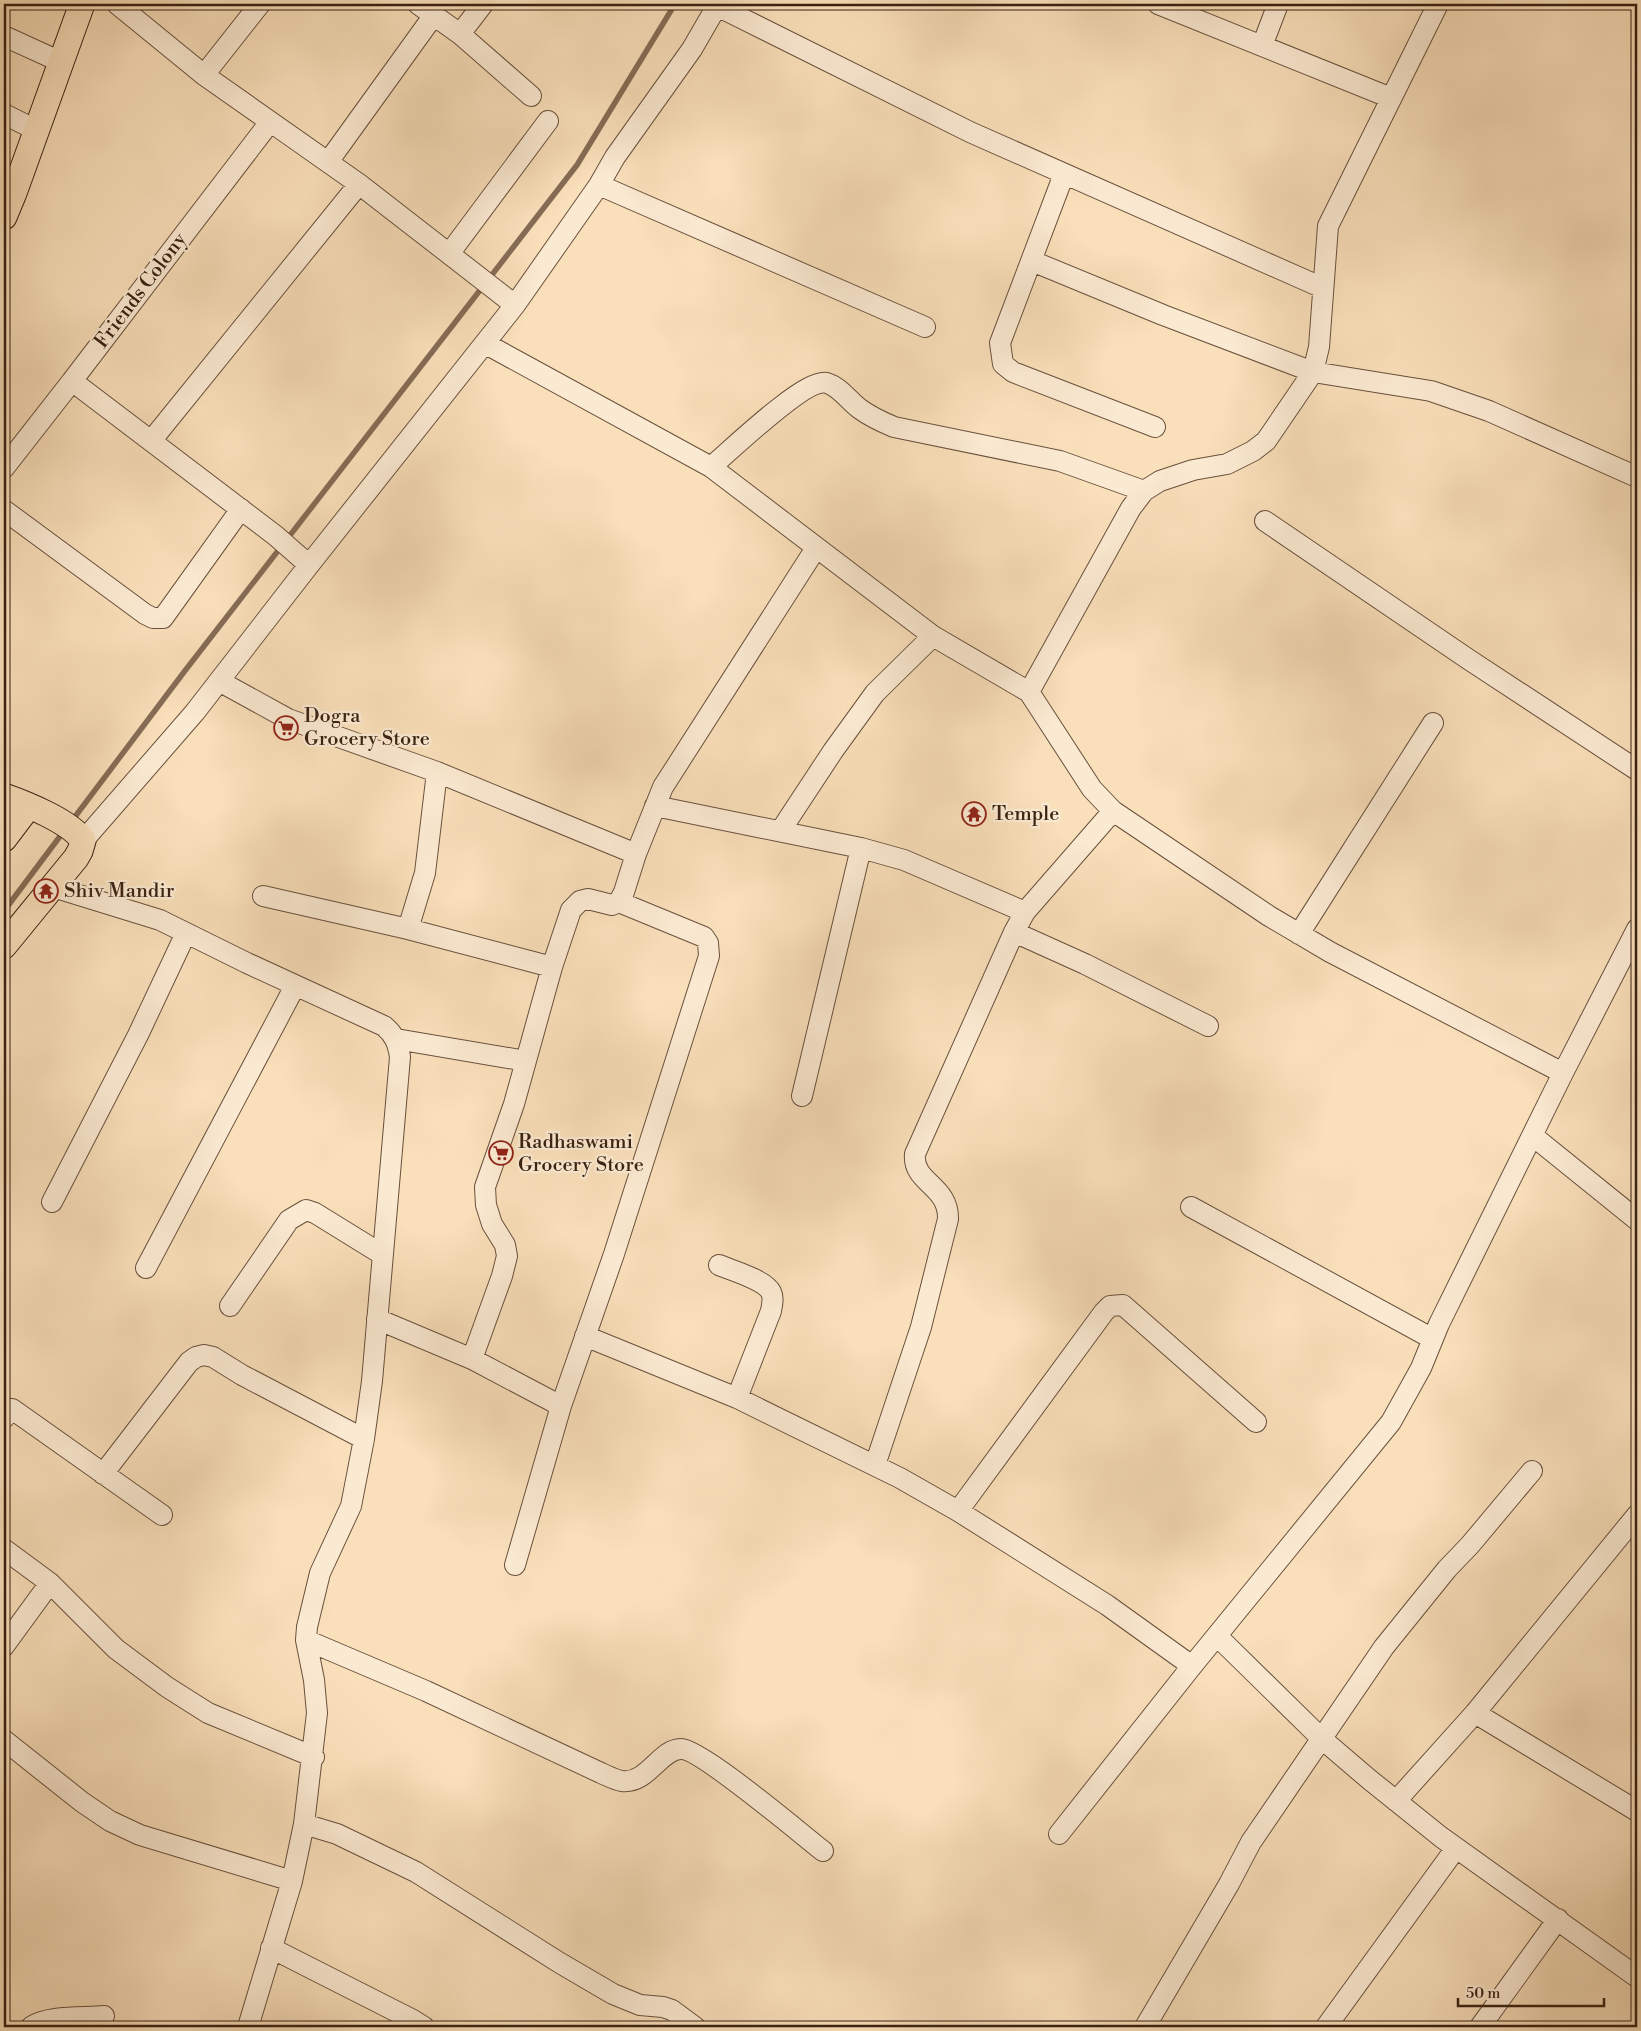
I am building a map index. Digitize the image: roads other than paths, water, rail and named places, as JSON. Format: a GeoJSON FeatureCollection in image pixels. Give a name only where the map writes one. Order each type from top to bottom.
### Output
{"type":"FeatureCollection","features":[{"type":"Feature","properties":{"kind":"main road"},"geometry":{"type":"LineString","coordinates":[[4,217],[82,4]]}},
{"type":"Feature","properties":{"kind":"main road"},"geometry":{"type":"LineString","coordinates":[[4,796],[37,810],[79,836],[80,851],[4,946]]}},
{"type":"Feature","properties":{"kind":"main road"},"geometry":{"type":"LineString","coordinates":[[4,839],[37,810]]}},
{"type":"Feature","properties":{"kind":"street"},"geometry":{"type":"LineString","coordinates":[[117,4],[204,75],[359,184],[515,305]]}},
{"type":"Feature","properties":{"kind":"street"},"geometry":{"type":"LineString","coordinates":[[204,75],[260,4]]}},
{"type":"Feature","properties":{"kind":"street"},"geometry":{"type":"LineString","coordinates":[[460,34],[483,4]]}},
{"type":"Feature","properties":{"kind":"street"},"geometry":{"type":"LineString","coordinates":[[1158,4],[1391,98]]}},
{"type":"Feature","properties":{"kind":"street"},"geometry":{"type":"LineString","coordinates":[[1262,46],[1278,4]]}},
{"type":"Feature","properties":{"kind":"street"},"geometry":{"type":"LineString","coordinates":[[1029,692],[1131,508],[1144,491],[1160,481],[1193,470],[1227,464],[1253,451],[1266,441],[1313,372],[1319,347],[1328,226],[1438,4]]}},
{"type":"Feature","properties":{"kind":"street"},"geometry":{"type":"LineString","coordinates":[[79,836],[195,712],[309,565],[486,344],[599,185],[615,157],[692,49],[717,5],[970,132],[1323,288]]}},
{"type":"Feature","properties":{"kind":"street"},"geometry":{"type":"LineString","coordinates":[[328,162],[426,10],[460,34],[531,96]]}},
{"type":"Feature","properties":{"kind":"street"},"geometry":{"type":"LineString","coordinates":[[4,36],[61,62]]}},
{"type":"Feature","properties":{"kind":"street"},"geometry":{"type":"LineString","coordinates":[[4,114],[36,130]]}},
{"type":"Feature","properties":{"kind":"street","name":"Friends Colony"},"geometry":{"type":"LineString","coordinates":[[4,468],[270,122]]}},
{"type":"Feature","properties":{"kind":"street"},"geometry":{"type":"LineString","coordinates":[[449,254],[548,122]]}},
{"type":"Feature","properties":{"kind":"street"},"geometry":{"type":"LineString","coordinates":[[1064,174],[1000,343],[1003,364],[1013,372],[1154,427]]}},
{"type":"Feature","properties":{"kind":"street"},"geometry":{"type":"LineString","coordinates":[[151,441],[359,184]]}},
{"type":"Feature","properties":{"kind":"street"},"geometry":{"type":"LineString","coordinates":[[599,185],[925,326]]}},
{"type":"Feature","properties":{"kind":"street"},"geometry":{"type":"LineString","coordinates":[[1032,261],[1163,315],[1313,372],[1431,391],[1489,411],[1637,477]]}},
{"type":"Feature","properties":{"kind":"street"},"geometry":{"type":"LineString","coordinates":[[486,344],[711,467],[933,636],[1029,692],[1092,789],[1113,811],[1299,934],[1563,1073]]}},
{"type":"Feature","properties":{"kind":"street"},"geometry":{"type":"LineString","coordinates":[[72,381],[293,549],[309,565]]}},
{"type":"Feature","properties":{"kind":"street"},"geometry":{"type":"LineString","coordinates":[[711,467],[795,394],[825,382],[836,388],[859,408],[876,419],[894,427],[1060,461],[1144,491]]}},
{"type":"Feature","properties":{"kind":"street"},"geometry":{"type":"LineString","coordinates":[[4,510],[145,614],[153,618],[163,618],[241,509]]}},
{"type":"Feature","properties":{"kind":"street"},"geometry":{"type":"LineString","coordinates":[[1266,521],[1637,770]]}},
{"type":"Feature","properties":{"kind":"street"},"geometry":{"type":"LineString","coordinates":[[472,1359],[502,1276],[507,1256],[505,1245],[492,1224],[486,1206],[485,1187],[514,1104],[566,921],[571,910],[580,901],[588,899],[612,905],[619,902],[663,787],[816,548]]}},
{"type":"Feature","properties":{"kind":"street"},"geometry":{"type":"LineString","coordinates":[[781,830],[833,751],[875,693],[933,636]]}},
{"type":"Feature","properties":{"kind":"street"},"geometry":{"type":"LineString","coordinates":[[219,681],[288,719],[437,772],[636,854]]}},
{"type":"Feature","properties":{"kind":"street"},"geometry":{"type":"LineString","coordinates":[[1299,934],[1433,723]]}},
{"type":"Feature","properties":{"kind":"street"},"geometry":{"type":"LineString","coordinates":[[408,929],[425,873],[437,772]]}},
{"type":"Feature","properties":{"kind":"street"},"geometry":{"type":"LineString","coordinates":[[655,806],[781,830],[904,860],[1025,912]]}},
{"type":"Feature","properties":{"kind":"street"},"geometry":{"type":"LineString","coordinates":[[875,1465],[921,1327],[948,1219],[948,1208],[944,1198],[916,1167],[916,1154],[1014,932],[1025,912],[1113,811]]}},
{"type":"Feature","properties":{"kind":"street"},"geometry":{"type":"LineString","coordinates":[[802,1096],[861,848]]}},
{"type":"Feature","properties":{"kind":"street"},"geometry":{"type":"LineString","coordinates":[[53,887],[160,920],[295,986],[384,1026],[393,1034],[400,1057],[372,1381],[364,1439],[351,1506],[320,1573],[307,1627],[306,1640],[314,1680],[317,1713],[314,1757],[304,1824],[292,1882],[248,2027]]}},
{"type":"Feature","properties":{"kind":"street"},"geometry":{"type":"LineString","coordinates":[[263,896],[408,929],[552,967]]}},
{"type":"Feature","properties":{"kind":"street"},"geometry":{"type":"LineString","coordinates":[[515,1565],[560,1406],[614,1254],[709,956],[708,943],[704,937],[619,902]]}},
{"type":"Feature","properties":{"kind":"street"},"geometry":{"type":"LineString","coordinates":[[1059,1834],[1216,1636],[1391,1422],[1421,1368],[1433,1339],[1563,1073],[1637,929]]}},
{"type":"Feature","properties":{"kind":"street"},"geometry":{"type":"LineString","coordinates":[[1014,932],[1085,964],[1208,1026]]}},
{"type":"Feature","properties":{"kind":"street"},"geometry":{"type":"LineString","coordinates":[[52,1202],[138,1035],[186,933]]}},
{"type":"Feature","properties":{"kind":"street"},"geometry":{"type":"LineString","coordinates":[[146,1268],[295,986]]}},
{"type":"Feature","properties":{"kind":"street"},"geometry":{"type":"LineString","coordinates":[[396,1040],[526,1061]]}},
{"type":"Feature","properties":{"kind":"street"},"geometry":{"type":"LineString","coordinates":[[1533,1136],[1637,1220]]}},
{"type":"Feature","properties":{"kind":"street"},"geometry":{"type":"LineString","coordinates":[[1192,1207],[1433,1339]]}},
{"type":"Feature","properties":{"kind":"street"},"geometry":{"type":"LineString","coordinates":[[230,1306],[289,1220],[306,1210],[315,1213],[383,1256]]}},
{"type":"Feature","properties":{"kind":"street"},"geometry":{"type":"LineString","coordinates":[[719,1265],[766,1285],[771,1292],[773,1300],[771,1311],[737,1398]]}},
{"type":"Feature","properties":{"kind":"street"},"geometry":{"type":"LineString","coordinates":[[958,1511],[1110,1306],[1123,1305],[1256,1422]]}},
{"type":"Feature","properties":{"kind":"street"},"geometry":{"type":"LineString","coordinates":[[377,1319],[472,1359],[560,1406]]}},
{"type":"Feature","properties":{"kind":"street"},"geometry":{"type":"LineString","coordinates":[[586,1336],[737,1398],[875,1465],[958,1511],[1107,1606],[1192,1666]]}},
{"type":"Feature","properties":{"kind":"street"},"geometry":{"type":"LineString","coordinates":[[103,1474],[189,1362],[196,1357],[204,1355],[213,1357],[242,1376],[364,1439]]}},
{"type":"Feature","properties":{"kind":"street"},"geometry":{"type":"LineString","coordinates":[[4,1418],[12,1409],[162,1514]]}},
{"type":"Feature","properties":{"kind":"street"},"geometry":{"type":"LineString","coordinates":[[1145,2027],[1229,1884],[1251,1842],[1384,1647],[1447,1569],[1470,1545],[1532,1471]]}},
{"type":"Feature","properties":{"kind":"street"},"geometry":{"type":"LineString","coordinates":[[1396,1801],[1474,1713],[1637,1514]]}},
{"type":"Feature","properties":{"kind":"street"},"geometry":{"type":"LineString","coordinates":[[4,1550],[50,1583],[116,1649],[167,1686],[208,1713],[314,1757]]}},
{"type":"Feature","properties":{"kind":"street"},"geometry":{"type":"LineString","coordinates":[[4,1646],[50,1583]]}},
{"type":"Feature","properties":{"kind":"street"},"geometry":{"type":"LineString","coordinates":[[1216,1636],[1322,1739],[1396,1801],[1456,1848],[1637,1977]]}},
{"type":"Feature","properties":{"kind":"street"},"geometry":{"type":"LineString","coordinates":[[306,1640],[426,1690],[601,1773],[622,1781],[632,1781],[640,1777],[668,1754],[680,1748],[694,1752],[823,1851]]}},
{"type":"Feature","properties":{"kind":"street"},"geometry":{"type":"LineString","coordinates":[[1474,1713],[1637,1811]]}},
{"type":"Feature","properties":{"kind":"street"},"geometry":{"type":"LineString","coordinates":[[4,1740],[82,1802],[110,1821],[140,1835],[292,1882]]}},
{"type":"Feature","properties":{"kind":"street"},"geometry":{"type":"LineString","coordinates":[[304,1824],[337,1834],[416,1872],[560,1963],[614,1994],[640,2005],[663,2006],[672,2010],[695,2027]]}},
{"type":"Feature","properties":{"kind":"street"},"geometry":{"type":"LineString","coordinates":[[1326,2027],[1456,1848]]}},
{"type":"Feature","properties":{"kind":"street"},"geometry":{"type":"LineString","coordinates":[[1480,2027],[1558,1919]]}},
{"type":"Feature","properties":{"kind":"street"},"geometry":{"type":"LineString","coordinates":[[271,1948],[424,2027]]}},
{"type":"Feature","properties":{"kind":"street"},"geometry":{"type":"LineString","coordinates":[[31,2027],[36,2023],[47,2020],[104,2016]]}},
{"type":"Feature","properties":{"kind":"waterway"},"geometry":{"type":"LineString","coordinates":[[71,822],[184,672],[577,165],[675,4]]}},
{"type":"Feature","properties":{"kind":"waterway"},"geometry":{"type":"LineString","coordinates":[[4,911],[64,831]]}},
{"type":"Feature","properties":{"kind":"place","name":"Dogra Grocery Store"},"geometry":{"type":"Point","coordinates":[286,728]}},
{"type":"Feature","properties":{"kind":"place","name":"Temple"},"geometry":{"type":"Point","coordinates":[974,814]}},
{"type":"Feature","properties":{"kind":"place","name":"Shiv Mandir"},"geometry":{"type":"Point","coordinates":[46,891]}},
{"type":"Feature","properties":{"kind":"place","name":"Radhaswami Grocery Store"},"geometry":{"type":"Point","coordinates":[501,1153]}}]}
